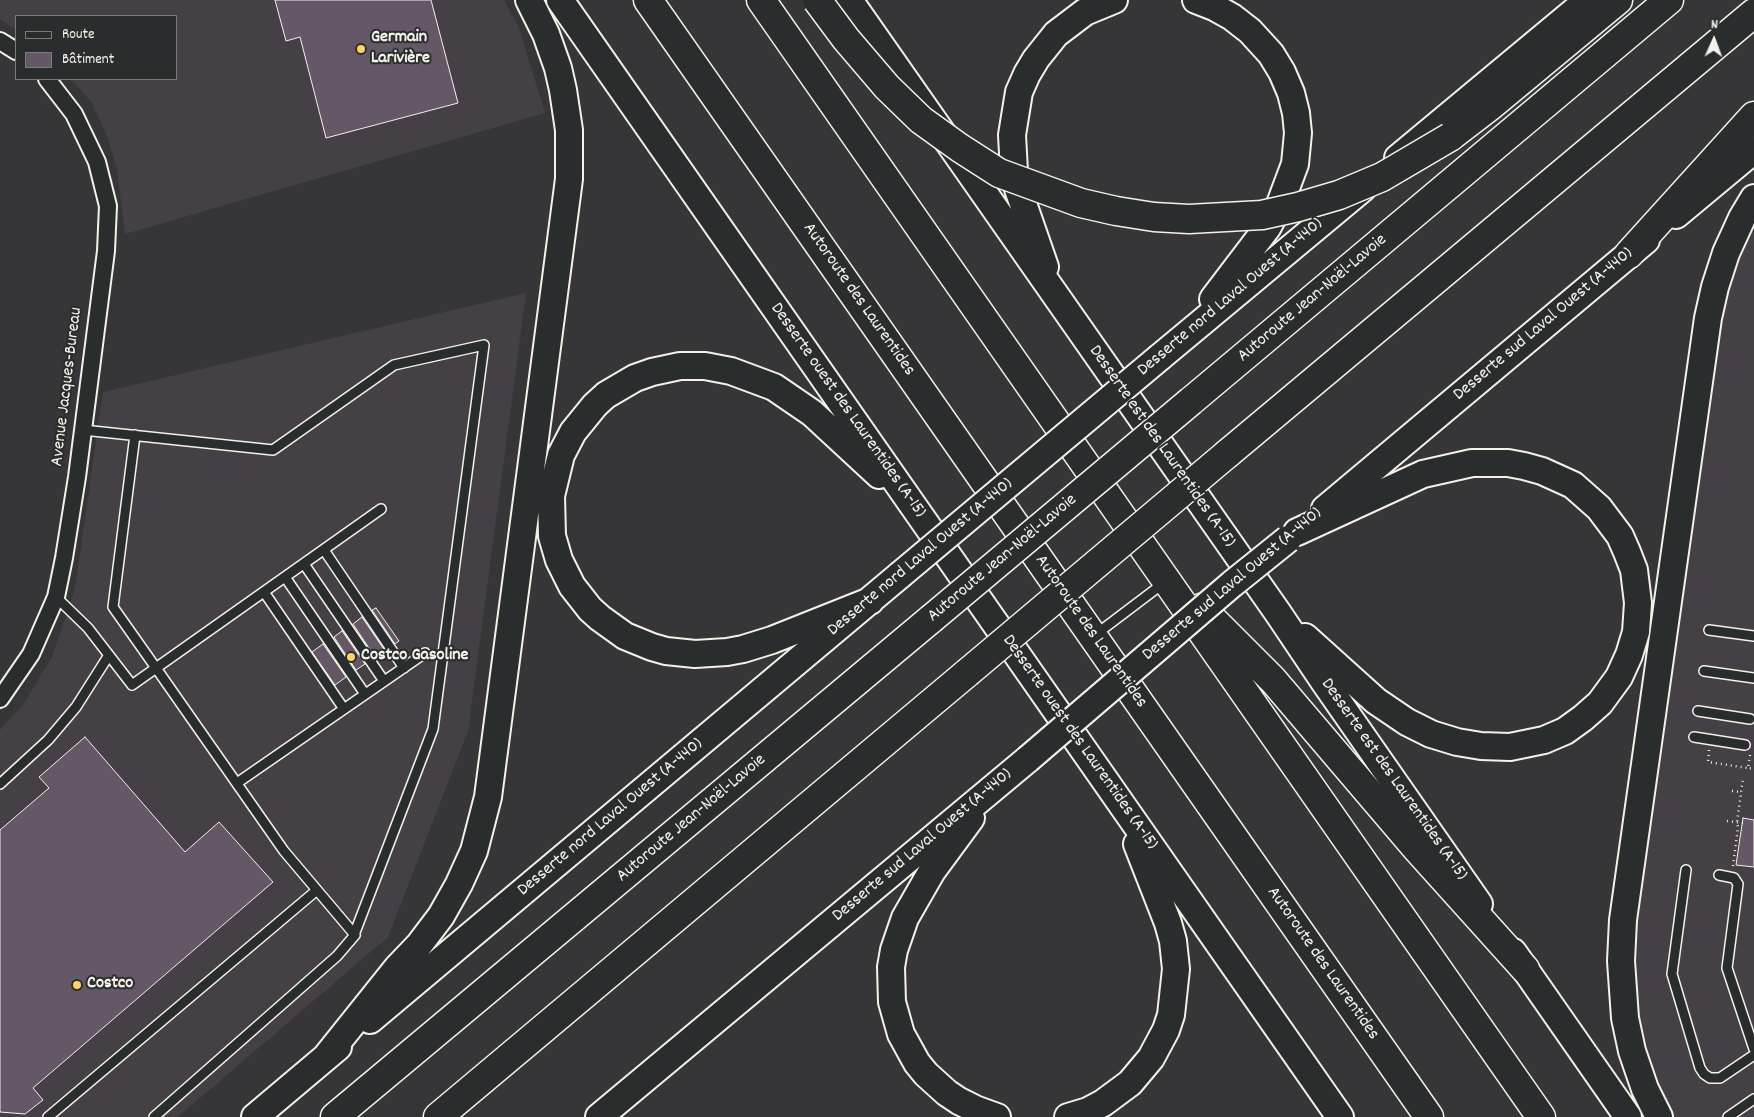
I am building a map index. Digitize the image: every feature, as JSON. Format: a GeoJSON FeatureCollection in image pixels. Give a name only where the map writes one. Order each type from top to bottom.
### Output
{"type":"FeatureCollection","features":[{"type":"Feature","properties":{"kind":"highway","name":"Autoroute des Laurentides"},"geometry":{"type":"LineString","coordinates":[[648,0],[1429,1117]]}},
{"type":"Feature","properties":{"kind":"highway"},"geometry":{"type":"LineString","coordinates":[[761,0],[1169,580],[1540,1117]]}},
{"type":"Feature","properties":{"kind":"highway"},"geometry":{"type":"LineString","coordinates":[[818,0],[846,39],[887,87],[921,120],[999,173],[1081,203],[1154,217],[1189,219],[1262,215],[1339,195],[1382,177],[1450,137],[1618,0]]}},
{"type":"Feature","properties":{"kind":"highway","name":"Autoroute Jean-Noël-Lavoie"},"geometry":{"type":"LineString","coordinates":[[335,1117],[1669,0]]}},
{"type":"Feature","properties":{"kind":"highway"},"geometry":{"type":"LineString","coordinates":[[438,1117],[810,803],[1754,14]]}},
{"type":"Feature","properties":{"kind":"highway"},"geometry":{"type":"LineString","coordinates":[[1629,254],[1754,116]]}},
{"type":"Feature","properties":{"kind":"highway"},"geometry":{"type":"LineString","coordinates":[[1169,580],[1273,680],[1417,849],[1525,970]]}},
{"type":"Feature","properties":{"kind":"main road"},"geometry":{"type":"LineString","coordinates":[[325,1058],[441,916],[467,868],[484,815],[491,775],[569,179],[569,130],[562,83],[546,34],[529,0]]}},
{"type":"Feature","properties":{"kind":"main road","name":"Desserte ouest des Laurentides (A-15)"},"geometry":{"type":"LineString","coordinates":[[560,0],[1340,1117]]}},
{"type":"Feature","properties":{"kind":"main road","name":"Desserte est des Laurentides (A-15)"},"geometry":{"type":"LineString","coordinates":[[849,0],[1628,1117]]}},
{"type":"Feature","properties":{"kind":"main road"},"geometry":{"type":"LineString","coordinates":[[1055,296],[1016,181],[1012,141],[1015,112],[1019,92],[1027,74],[1056,34],[1085,12],[1114,0]]}},
{"type":"Feature","properties":{"kind":"main road"},"geometry":{"type":"LineString","coordinates":[[1186,335],[1274,216],[1292,174],[1298,143],[1294,102],[1274,58],[1258,38],[1241,24],[1224,12],[1196,0]]}},
{"type":"Feature","properties":{"kind":"main road","name":"Desserte nord Laval Ouest (A-440)"},"geometry":{"type":"LineString","coordinates":[[255,1117],[1588,0]]}},
{"type":"Feature","properties":{"kind":"main road","name":"Desserte sud Laval Ouest (A-440)"},"geometry":{"type":"LineString","coordinates":[[599,1117],[1028,759],[1224,591],[1754,150]]}},
{"type":"Feature","properties":{"kind":"main road"},"geometry":{"type":"LineString","coordinates":[[1659,1117],[1642,1081],[1632,1051],[1625,1018],[1621,961],[1623,920],[1708,318],[1726,253],[1742,218],[1754,198]]}},
{"type":"Feature","properties":{"kind":"main road"},"geometry":{"type":"LineString","coordinates":[[870,601],[760,644],[727,652],[680,653],[652,647],[632,639],[612,627],[590,609],[572,586],[559,560],[552,536],[550,509],[553,483],[561,455],[583,418],[606,395],[619,386],[634,378],[667,368],[692,366],[718,368],[760,381],[800,404],[914,508]]}},
{"type":"Feature","properties":{"kind":"main road"},"geometry":{"type":"LineString","coordinates":[[1278,613],[1365,691],[1395,715],[1431,734],[1457,742],[1481,746],[1510,747],[1555,735],[1574,725],[1595,707],[1613,686],[1625,666],[1638,619],[1637,587],[1634,570],[1620,536],[1599,508],[1573,486],[1542,471],[1524,466],[1490,462],[1438,469],[1406,480],[1292,536]]}},
{"type":"Feature","properties":{"kind":"main road"},"geometry":{"type":"LineString","coordinates":[[990,790],[932,871],[905,918],[894,950],[890,984],[892,1002],[901,1034],[917,1063],[947,1093],[974,1109],[998,1117]]}},
{"type":"Feature","properties":{"kind":"main road"},"geometry":{"type":"LineString","coordinates":[[1068,1117],[1088,1111],[1103,1103],[1130,1083],[1141,1071],[1151,1058],[1166,1030],[1174,1000],[1176,969],[1173,941],[1122,806]]}},
{"type":"Feature","properties":{"kind":"street"},"geometry":{"type":"LineString","coordinates":[[0,41],[15,51]]}},
{"type":"Feature","properties":{"kind":"street","name":"Avenue Jacques-Bureau"},"geometry":{"type":"LineString","coordinates":[[0,699],[31,654],[56,597],[64,558],[83,430],[106,251],[108,206],[97,162],[74,114],[49,80]]}},
{"type":"Feature","properties":{"kind":"lane"},"geometry":{"type":"LineString","coordinates":[[83,430],[273,450],[394,365],[484,345],[433,729],[354,934],[337,956],[154,1117]]}},
{"type":"Feature","properties":{"kind":"lane"},"geometry":{"type":"LineString","coordinates":[[135,435],[113,607],[284,851],[354,934]]}},
{"type":"Feature","properties":{"kind":"lane"},"geometry":{"type":"LineString","coordinates":[[56,597],[88,628],[132,685],[381,510]]}},
{"type":"Feature","properties":{"kind":"lane"},"geometry":{"type":"LineString","coordinates":[[324,550],[404,668]]}},
{"type":"Feature","properties":{"kind":"lane"},"geometry":{"type":"LineString","coordinates":[[304,564],[384,682]]}},
{"type":"Feature","properties":{"kind":"lane"},"geometry":{"type":"LineString","coordinates":[[285,577],[365,694]]}},
{"type":"Feature","properties":{"kind":"lane"},"geometry":{"type":"LineString","coordinates":[[1093,636],[1169,580]]}},
{"type":"Feature","properties":{"kind":"lane"},"geometry":{"type":"LineString","coordinates":[[264,592],[344,709]]}},
{"type":"Feature","properties":{"kind":"lane"},"geometry":{"type":"LineString","coordinates":[[1709,630],[1754,636]]}},
{"type":"Feature","properties":{"kind":"lane"},"geometry":{"type":"LineString","coordinates":[[237,783],[425,653]]}},
{"type":"Feature","properties":{"kind":"lane"},"geometry":{"type":"LineString","coordinates":[[0,784],[48,740],[76,707],[109,655]]}},
{"type":"Feature","properties":{"kind":"lane"},"geometry":{"type":"LineString","coordinates":[[1704,671],[1754,678]]}},
{"type":"Feature","properties":{"kind":"lane"},"geometry":{"type":"LineString","coordinates":[[1698,711],[1750,719]]}},
{"type":"Feature","properties":{"kind":"lane"},"geometry":{"type":"LineString","coordinates":[[1694,737],[1745,745]]}},
{"type":"Feature","properties":{"kind":"lane"},"geometry":{"type":"LineString","coordinates":[[1686,870],[1672,974],[1700,1068],[1710,1078],[1720,1078],[1754,1054]]}},
{"type":"Feature","properties":{"kind":"lane"},"geometry":{"type":"LineString","coordinates":[[1719,875],[1734,878],[1738,884],[1727,968],[1754,1049]]}},
{"type":"Feature","properties":{"kind":"lane"},"geometry":{"type":"LineString","coordinates":[[48,1117],[317,890]]}},
{"type":"Feature","properties":{"kind":"lane"},"geometry":{"type":"LineString","coordinates":[[1728,1117],[1754,1099]]}},
{"type":"Feature","properties":{"kind":"path"},"geometry":{"type":"LineString","coordinates":[[1708,762],[1748,768]]}},
{"type":"Feature","properties":{"kind":"path"},"geometry":{"type":"LineString","coordinates":[[1733,871],[1742,778]]}},
{"type":"Feature","properties":{"kind":"path"},"geometry":{"type":"LineString","coordinates":[[1732,791],[1741,792]]}},
{"type":"Feature","properties":{"kind":"path"},"geometry":{"type":"LineString","coordinates":[[1727,821],[1742,823]]}},
{"type":"Feature","properties":{"kind":"shaded area"},"geometry":{"type":"Polygon","coordinates":[[[0,0],[504,0],[519,28],[545,113],[125,234],[117,171],[108,138],[92,103],[72,80],[178,80],[178,15],[15,15],[15,29],[0,19],[0,0]]]}},
{"type":"Feature","properties":{"kind":"shaded area"},"geometry":{"type":"Polygon","coordinates":[[[1754,211],[1754,1117],[1672,1117],[1644,1062],[1629,964],[1718,311],[1754,211]]]}},
{"type":"Feature","properties":{"kind":"shaded area"},"geometry":{"type":"Polygon","coordinates":[[[526,293],[468,731],[388,937],[178,1117],[0,1117],[0,730],[24,703],[52,657],[75,589],[103,392],[526,293]]]}},
{"type":"Feature","properties":{"kind":"building"},"geometry":{"type":"Polygon","coordinates":[[[275,0],[431,0],[458,103],[326,138],[300,37],[286,41],[275,0]]]}},
{"type":"Feature","properties":{"kind":"building"},"geometry":{"type":"Polygon","coordinates":[[[376,608],[399,641],[395,644],[372,610],[376,608]]]}},
{"type":"Feature","properties":{"kind":"building"},"geometry":{"type":"Polygon","coordinates":[[[362,617],[385,651],[375,657],[353,624],[362,617]]]}},
{"type":"Feature","properties":{"kind":"building"},"geometry":{"type":"Polygon","coordinates":[[[342,631],[365,664],[356,670],[334,637],[342,631]]]}},
{"type":"Feature","properties":{"kind":"building"},"geometry":{"type":"Polygon","coordinates":[[[323,644],[346,677],[335,685],[312,652],[323,644]]]}},
{"type":"Feature","properties":{"kind":"building","name":"Costco"},"geometry":{"type":"Polygon","coordinates":[[[85,737],[185,852],[219,822],[273,882],[33,1088],[43,1100],[25,1114],[0,1112],[0,830],[49,788],[39,777],[85,737]]]}},
{"type":"Feature","properties":{"kind":"building"},"geometry":{"type":"Polygon","coordinates":[[[1743,818],[1754,820],[1754,867],[1736,865],[1743,818]]]}},
{"type":"Feature","properties":{"kind":"place","name":"Germain Larivière"},"geometry":{"type":"Point","coordinates":[361,49]}},
{"type":"Feature","properties":{"kind":"place","name":"Costco Gasoline"},"geometry":{"type":"Point","coordinates":[351,657]}},
{"type":"Feature","properties":{"kind":"place","name":"Costco"},"geometry":{"type":"Point","coordinates":[77,985]}}]}
